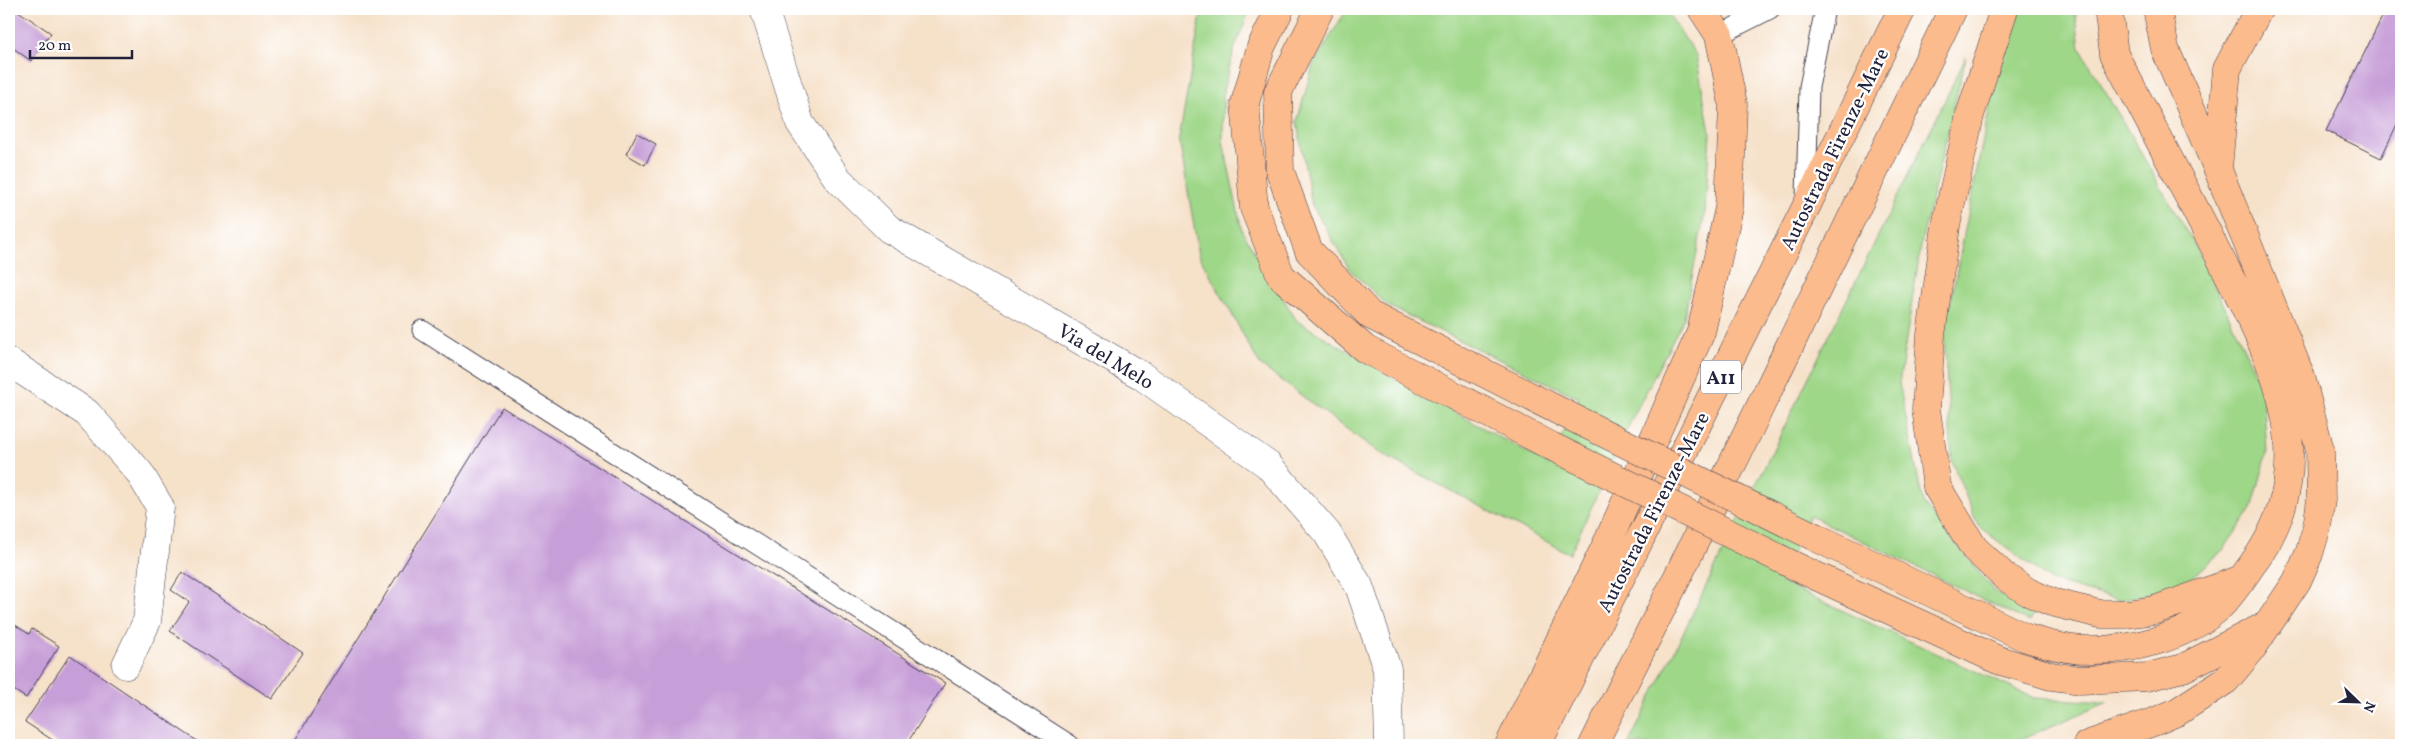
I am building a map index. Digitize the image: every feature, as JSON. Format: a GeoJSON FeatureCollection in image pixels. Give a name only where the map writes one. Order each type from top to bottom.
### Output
{"type":"FeatureCollection","features":[{"type":"Feature","properties":{"kind":"highway"},"geometry":{"type":"LineString","coordinates":[[1280,9],[1261,47],[1245,103],[1254,208],[1280,276],[1365,349],[1551,446],[1803,570],[1998,660],[2050,676],[2080,680],[2147,677],[2183,668],[2268,625]]}},
{"type":"Feature","properties":{"kind":"highway"},"geometry":{"type":"LineString","coordinates":[[1320,9],[1278,92],[1280,171],[1309,251],[1370,315],[1562,413],[2024,637],[2044,644],[2088,650],[2130,646],[2192,627],[2223,604],[2272,535],[2282,508],[2290,454],[2289,430],[2284,403],[2266,349],[2114,54],[2108,9]]}},
{"type":"Feature","properties":{"kind":"highway"},"geometry":{"type":"LineString","coordinates":[[1509,745],[1610,536],[1701,332],[1729,208],[1733,104],[1719,35],[1702,9]]}},
{"type":"Feature","properties":{"kind":"highway","name":"Autostrada Firenze-Mare"},"geometry":{"type":"LineString","coordinates":[[1537,745],[1806,207],[1902,9]]}},
{"type":"Feature","properties":{"kind":"highway","name":"A11"},"geometry":{"type":"LineString","coordinates":[[1593,745],[1678,576],[1953,9]]}},
{"type":"Feature","properties":{"kind":"highway"},"geometry":{"type":"LineString","coordinates":[[2004,9],[1970,115],[1946,226],[1931,335],[1926,409],[1938,487],[1974,548],[2004,576],[2028,592],[2051,602],[2100,614],[2127,614],[2155,610],[2242,579]]}},
{"type":"Feature","properties":{"kind":"highway"},"geometry":{"type":"LineString","coordinates":[[2087,745],[2156,721],[2208,694],[2226,680],[2239,666],[2297,581],[2309,554],[2317,527],[2321,500],[2320,450],[2301,377],[2218,170],[2165,48],[2157,9]]}},
{"type":"Feature","properties":{"kind":"highway"},"geometry":{"type":"LineString","coordinates":[[2218,170],[2227,69],[2259,9]]}},
{"type":"Feature","properties":{"kind":"street","name":"Via del Melo"},"geometry":{"type":"LineString","coordinates":[[764,9],[800,123],[837,178],[889,229],[1142,376],[1268,465],[1327,533],[1359,586],[1387,669],[1389,745]]}},
{"type":"Feature","properties":{"kind":"street"},"geometry":{"type":"LineString","coordinates":[[9,362],[87,413],[139,472],[160,507],[147,621],[126,665]]}},
{"type":"Feature","properties":{"kind":"lane"},"geometry":{"type":"LineString","coordinates":[[1719,35],[1770,9]]}},
{"type":"Feature","properties":{"kind":"lane"},"geometry":{"type":"LineString","coordinates":[[1806,207],[1809,87],[1825,9]]}},
{"type":"Feature","properties":{"kind":"lane"},"geometry":{"type":"LineString","coordinates":[[422,330],[1070,745]]}},
{"type":"Feature","properties":{"kind":"green space"},"geometry":{"type":"Polygon","coordinates":[[[1202,9],[1250,9],[1235,47],[1223,90],[1223,141],[1242,231],[1297,321],[1397,380],[1549,465],[1579,398],[1388,306],[1350,270],[1312,205],[1297,122],[1313,65],[1347,9],[1665,9],[1696,55],[1710,132],[1705,212],[1684,318],[1631,421],[1570,554],[1378,452],[1260,365],[1199,255],[1179,139],[1202,9]]]}},
{"type":"Feature","properties":{"kind":"green space"},"geometry":{"type":"Polygon","coordinates":[[[2020,9],[2075,9],[2080,48],[2203,260],[2263,390],[2267,454],[2252,509],[2223,550],[2183,586],[2120,600],[2051,581],[1978,526],[1952,462],[1944,335],[1993,90],[2020,9]]]}},
{"type":"Feature","properties":{"kind":"green space"},"geometry":{"type":"Polygon","coordinates":[[[1966,57],[1922,239],[1899,383],[1923,503],[1994,591],[2035,613],[2029,622],[1809,515],[1780,582],[2034,698],[2108,702],[2007,745],[1628,745],[1966,57]]]}},
{"type":"Feature","properties":{"kind":"building"},"geometry":{"type":"Polygon","coordinates":[[[9,9],[15,9],[51,33],[31,61],[9,45],[9,9]]]}},
{"type":"Feature","properties":{"kind":"building"},"geometry":{"type":"Polygon","coordinates":[[[2386,9],[2401,9],[2401,116],[2381,158],[2326,131],[2386,9]]]}},
{"type":"Feature","properties":{"kind":"building"},"geometry":{"type":"Polygon","coordinates":[[[637,133],[656,144],[645,165],[626,154],[637,133]]]}},
{"type":"Feature","properties":{"kind":"building"},"geometry":{"type":"Polygon","coordinates":[[[502,407],[945,683],[906,745],[292,745],[502,407]]]}},
{"type":"Feature","properties":{"kind":"building"},"geometry":{"type":"Polygon","coordinates":[[[182,572],[303,653],[272,699],[170,631],[189,602],[171,590],[182,572]]]}},
{"type":"Feature","properties":{"kind":"building"},"geometry":{"type":"Polygon","coordinates":[[[9,621],[29,634],[32,629],[59,646],[26,698],[9,687],[9,621]]]}},
{"type":"Feature","properties":{"kind":"building"},"geometry":{"type":"Polygon","coordinates":[[[70,655],[203,745],[60,745],[25,722],[70,655]]]}}]}
